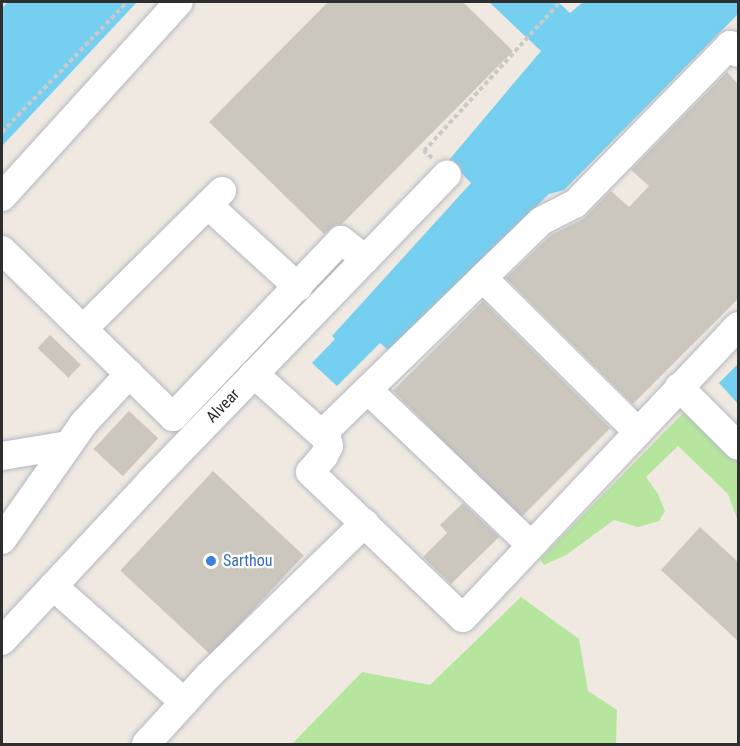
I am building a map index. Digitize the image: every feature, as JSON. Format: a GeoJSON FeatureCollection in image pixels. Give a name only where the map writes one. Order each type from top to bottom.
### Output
{"type":"FeatureCollection","features":[{"type":"Feature","properties":{"kind":"street"},"geometry":{"type":"LineString","coordinates":[[2,197],[179,2]]}},
{"type":"Feature","properties":{"kind":"street"},"geometry":{"type":"LineString","coordinates":[[322,434],[541,221],[575,204],[730,45],[738,53]]}},
{"type":"Feature","properties":{"kind":"street","name":"Alvear"},"geometry":{"type":"LineString","coordinates":[[2,641],[447,174]]}},
{"type":"Feature","properties":{"kind":"street"},"geometry":{"type":"LineString","coordinates":[[83,329],[215,198],[298,287]]}},
{"type":"Feature","properties":{"kind":"street"},"geometry":{"type":"LineString","coordinates":[[2,250],[173,417],[341,240],[365,259]]}},
{"type":"Feature","properties":{"kind":"street"},"geometry":{"type":"LineString","coordinates":[[483,278],[638,432]]}},
{"type":"Feature","properties":{"kind":"street"},"geometry":{"type":"LineString","coordinates":[[254,374],[322,434],[329,446],[310,472],[463,618],[738,326]]}},
{"type":"Feature","properties":{"kind":"street"},"geometry":{"type":"LineString","coordinates":[[2,540],[84,423],[129,374]]}},
{"type":"Feature","properties":{"kind":"street"},"geometry":{"type":"LineString","coordinates":[[679,387],[738,446]]}},
{"type":"Feature","properties":{"kind":"street"},"geometry":{"type":"LineString","coordinates":[[368,390],[531,545]]}},
{"type":"Feature","properties":{"kind":"street"},"geometry":{"type":"LineString","coordinates":[[2,456],[68,445]]}},
{"type":"Feature","properties":{"kind":"street"},"geometry":{"type":"LineString","coordinates":[[146,744],[184,702],[365,523]]}},
{"type":"Feature","properties":{"kind":"street"},"geometry":{"type":"LineString","coordinates":[[53,585],[184,702]]}},
{"type":"Feature","properties":{"kind":"path"},"geometry":{"type":"LineString","coordinates":[[2,132],[127,2]]}},
{"type":"Feature","properties":{"kind":"path"},"geometry":{"type":"LineString","coordinates":[[447,174],[424,151],[560,2]]}},
{"type":"Feature","properties":{"kind":"green space"},"geometry":{"type":"Polygon","coordinates":[[[686,410],[738,460],[738,521],[728,494],[678,446],[646,477],[658,494],[665,511],[659,521],[638,527],[614,520],[566,555],[544,565],[540,559],[686,410]]]}},
{"type":"Feature","properties":{"kind":"green space"},"geometry":{"type":"Polygon","coordinates":[[[521,597],[579,639],[588,691],[617,710],[616,744],[292,744],[362,672],[430,685],[521,597]]]}},
{"type":"Feature","properties":{"kind":"water"},"geometry":{"type":"Polygon","coordinates":[[[8,2],[137,2],[2,146],[2,8],[8,2]]]}},
{"type":"Feature","properties":{"kind":"water"},"geometry":{"type":"Polygon","coordinates":[[[489,2],[558,2],[570,13],[583,2],[738,2],[738,14],[564,190],[549,194],[389,351],[380,343],[337,386],[312,363],[335,339],[332,336],[471,183],[449,160],[541,51],[489,2]]]}},
{"type":"Feature","properties":{"kind":"water"},"geometry":{"type":"Polygon","coordinates":[[[738,364],[738,404],[719,383],[738,364]]]}},
{"type":"Feature","properties":{"kind":"building"},"geometry":{"type":"Polygon","coordinates":[[[328,2],[463,2],[513,51],[342,224],[335,225],[324,234],[209,122],[328,2]]]}},
{"type":"Feature","properties":{"kind":"building"},"geometry":{"type":"Polygon","coordinates":[[[727,72],[738,84],[738,299],[633,404],[506,278],[551,235],[583,219],[611,191],[629,207],[649,186],[631,170],[727,72]]]}},
{"type":"Feature","properties":{"kind":"building"},"geometry":{"type":"Polygon","coordinates":[[[483,301],[610,428],[520,518],[393,391],[483,301]]]}},
{"type":"Feature","properties":{"kind":"building"},"geometry":{"type":"Polygon","coordinates":[[[50,335],[81,365],[68,378],[37,348],[50,335]]]}},
{"type":"Feature","properties":{"kind":"building"},"geometry":{"type":"Polygon","coordinates":[[[129,411],[158,438],[123,476],[94,449],[129,411]]]}},
{"type":"Feature","properties":{"kind":"building","name":"Sarthou"},"geometry":{"type":"Polygon","coordinates":[[[213,471],[304,556],[211,655],[120,570],[213,471]]]}},
{"type":"Feature","properties":{"kind":"building"},"geometry":{"type":"Polygon","coordinates":[[[463,503],[499,537],[451,584],[423,557],[447,533],[440,525],[463,503]]]}},
{"type":"Feature","properties":{"kind":"building"},"geometry":{"type":"Polygon","coordinates":[[[700,527],[738,562],[738,641],[661,570],[700,527]]]}},
{"type":"Feature","properties":{"kind":"place","name":"Sarthou"},"geometry":{"type":"Point","coordinates":[211,561]}}]}
